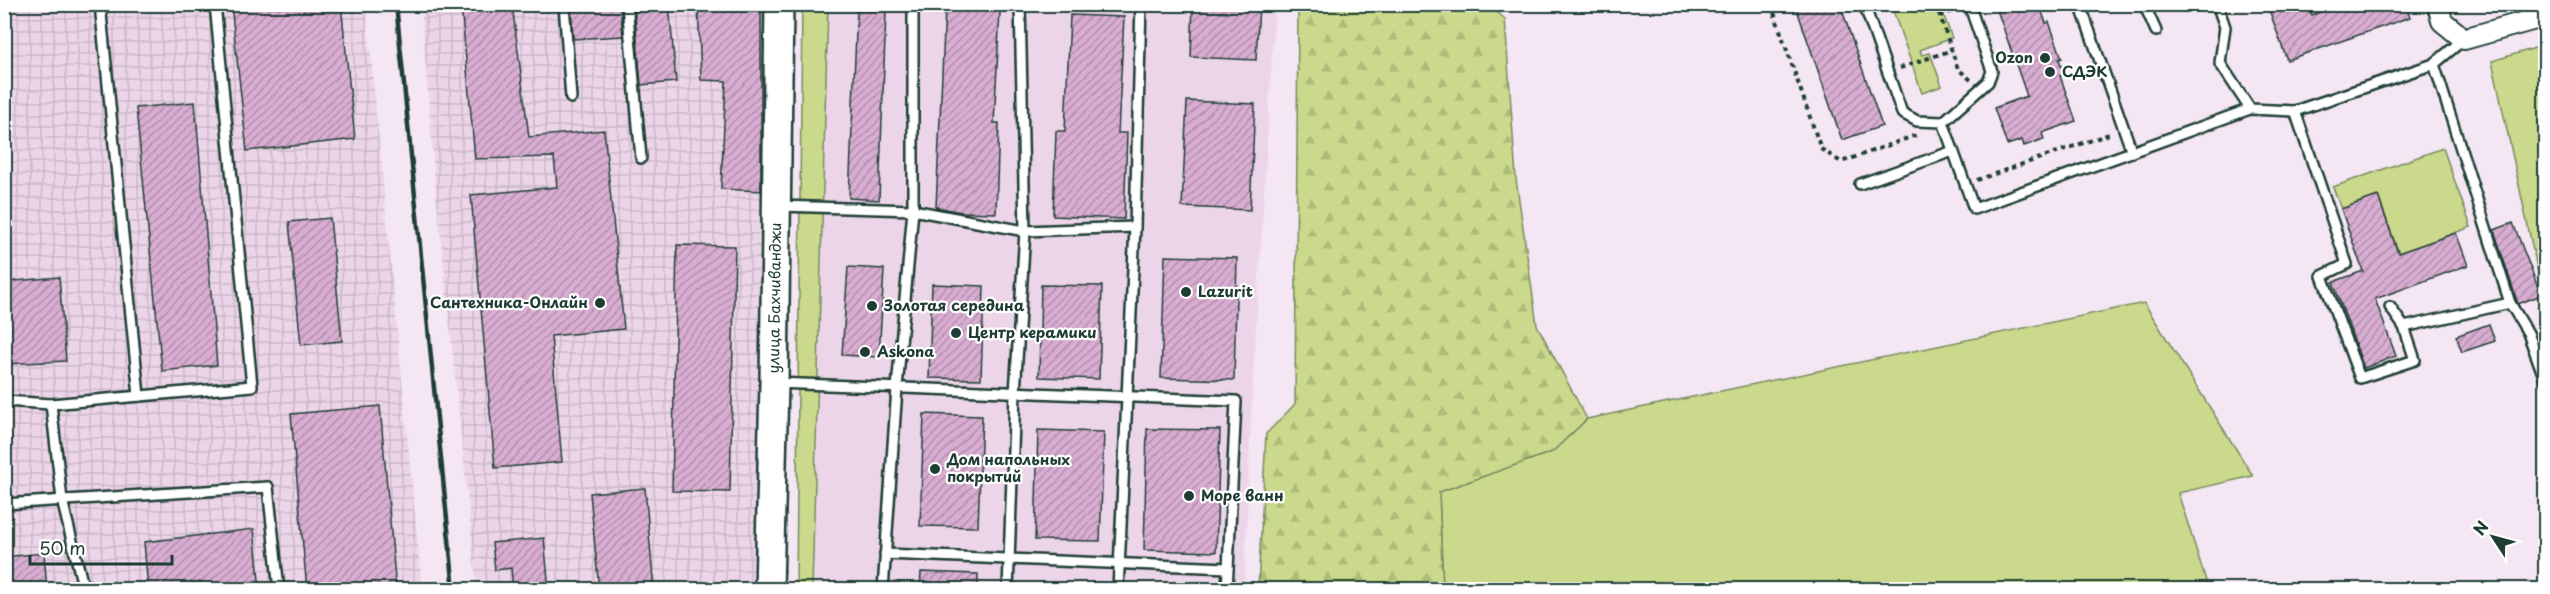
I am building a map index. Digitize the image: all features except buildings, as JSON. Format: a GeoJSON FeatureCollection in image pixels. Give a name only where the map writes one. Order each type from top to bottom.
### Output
{"type":"FeatureCollection","features":[{"type":"Feature","properties":{"kind":"main road","name":"улица Бахчиванджи"},"geometry":{"type":"LineString","coordinates":[[769,590],[779,4]]}},
{"type":"Feature","properties":{"kind":"street"},"geometry":{"type":"LineString","coordinates":[[2438,4],[2442,21],[2464,39],[2546,16]]}},
{"type":"Feature","properties":{"kind":"lane"},"geometry":{"type":"LineString","coordinates":[[100,4],[139,396]]}},
{"type":"Feature","properties":{"kind":"lane"},"geometry":{"type":"LineString","coordinates":[[4,401],[51,404],[252,386],[215,4]]}},
{"type":"Feature","properties":{"kind":"lane"},"geometry":{"type":"LineString","coordinates":[[564,4],[571,98]]}},
{"type":"Feature","properties":{"kind":"lane"},"geometry":{"type":"LineString","coordinates":[[627,4],[641,158]]}},
{"type":"Feature","properties":{"kind":"lane"},"geometry":{"type":"LineString","coordinates":[[883,590],[897,388],[913,210],[913,4]]}},
{"type":"Feature","properties":{"kind":"lane"},"geometry":{"type":"LineString","coordinates":[[1008,590],[1015,393],[1025,231],[1020,4]]}},
{"type":"Feature","properties":{"kind":"lane"},"geometry":{"type":"LineString","coordinates":[[1118,590],[1135,227],[1141,4]]}},
{"type":"Feature","properties":{"kind":"lane"},"geometry":{"type":"LineString","coordinates":[[1864,4],[1902,113],[1917,121],[1944,124]]}},
{"type":"Feature","properties":{"kind":"lane"},"geometry":{"type":"LineString","coordinates":[[1944,124],[1988,82],[1992,71],[1969,4]]}},
{"type":"Feature","properties":{"kind":"lane"},"geometry":{"type":"LineString","coordinates":[[2080,4],[2132,152]]}},
{"type":"Feature","properties":{"kind":"lane"},"geometry":{"type":"LineString","coordinates":[[2144,4],[2156,31]]}},
{"type":"Feature","properties":{"kind":"lane"},"geometry":{"type":"LineString","coordinates":[[2217,4],[2225,27],[2220,63],[2250,109]]}},
{"type":"Feature","properties":{"kind":"lane"},"geometry":{"type":"LineString","coordinates":[[1944,124],[1974,209],[2250,109],[2295,111],[2434,64],[2464,39]]}},
{"type":"Feature","properties":{"kind":"lane"},"geometry":{"type":"LineString","coordinates":[[2434,64],[2510,303],[2528,333],[2546,382]]}},
{"type":"Feature","properties":{"kind":"lane"},"geometry":{"type":"LineString","coordinates":[[2295,111],[2347,264],[2322,276],[2360,378],[2415,360],[2404,327],[2391,307]]}},
{"type":"Feature","properties":{"kind":"lane"},"geometry":{"type":"LineString","coordinates":[[1860,184],[1953,151]]}},
{"type":"Feature","properties":{"kind":"lane"},"geometry":{"type":"LineString","coordinates":[[776,206],[913,210],[1025,231],[1135,227]]}},
{"type":"Feature","properties":{"kind":"lane"},"geometry":{"type":"LineString","coordinates":[[2404,327],[2510,303]]}},
{"type":"Feature","properties":{"kind":"lane"},"geometry":{"type":"LineString","coordinates":[[774,383],[1236,401],[1227,590]]}},
{"type":"Feature","properties":{"kind":"lane"},"geometry":{"type":"LineString","coordinates":[[51,404],[62,500],[84,590]]}},
{"type":"Feature","properties":{"kind":"lane"},"geometry":{"type":"LineString","coordinates":[[4,504],[268,487],[279,590]]}},
{"type":"Feature","properties":{"kind":"lane"},"geometry":{"type":"LineString","coordinates":[[885,554],[1228,568]]}},
{"type":"Feature","properties":{"kind":"path"},"geometry":{"type":"LineString","coordinates":[[1771,4],[1821,149],[1841,162],[1944,124]]}},
{"type":"Feature","properties":{"kind":"path"},"geometry":{"type":"LineString","coordinates":[[1936,4],[1958,69],[1980,89]]}},
{"type":"Feature","properties":{"kind":"path"},"geometry":{"type":"LineString","coordinates":[[1888,73],[1952,50]]}},
{"type":"Feature","properties":{"kind":"path"},"geometry":{"type":"LineString","coordinates":[[1965,185],[2114,132]]}},
{"type":"Feature","properties":{"kind":"shaded area"},"geometry":{"type":"Polygon","coordinates":[[[4,5],[366,5],[422,589],[5,589],[4,5]]]}},
{"type":"Feature","properties":{"kind":"shaded area"},"geometry":{"type":"Polygon","coordinates":[[[421,5],[763,5],[762,589],[477,589],[435,182],[421,5]]]}},
{"type":"Feature","properties":{"kind":"shaded area"},"geometry":{"type":"Polygon","coordinates":[[[828,5],[1275,5],[1252,395],[1244,589],[812,590],[828,5]]]}},
{"type":"Feature","properties":{"kind":"green space"},"geometry":{"type":"Polygon","coordinates":[[[1339,4],[1489,5],[1505,19],[1516,179],[1537,325],[1587,419],[1552,452],[1439,492],[1443,589],[1258,589],[1266,434],[1295,404],[1298,11],[1339,4]]]}},
{"type":"Feature","properties":{"kind":"green space"},"geometry":{"type":"Polygon","coordinates":[[[802,5],[828,5],[812,589],[796,590],[802,5]]]}},
{"type":"Feature","properties":{"kind":"green space"},"geometry":{"type":"Polygon","coordinates":[[[1891,5],[1940,5],[1952,38],[1920,50],[1922,55],[1930,53],[1942,86],[1922,93],[1891,5]]]}},
{"type":"Feature","properties":{"kind":"green space"},"geometry":{"type":"Polygon","coordinates":[[[2546,45],[2545,305],[2492,61],[2546,45]]]}},
{"type":"Feature","properties":{"kind":"green space"},"geometry":{"type":"Polygon","coordinates":[[[2443,148],[2471,227],[2399,253],[2378,196],[2341,209],[2333,187],[2443,148]]]}},
{"type":"Feature","properties":{"kind":"green space"},"geometry":{"type":"Polygon","coordinates":[[[2144,303],[2253,476],[2178,493],[2209,590],[1443,589],[1439,492],[1552,452],[1587,419],[2144,303]]]}},
{"type":"Feature","properties":{"kind":"railway"},"geometry":{"type":"LineString","coordinates":[[396,4],[454,590]]}},
{"type":"Feature","properties":{"kind":"place","name":"Ozon"},"geometry":{"type":"Point","coordinates":[2045,58]}},
{"type":"Feature","properties":{"kind":"place","name":"СДЭК"},"geometry":{"type":"Point","coordinates":[2050,72]}},
{"type":"Feature","properties":{"kind":"place","name":"Lazurit"},"geometry":{"type":"Point","coordinates":[1186,292]}},
{"type":"Feature","properties":{"kind":"place","name":"Сантехника-Онлайн"},"geometry":{"type":"Point","coordinates":[600,303]}},
{"type":"Feature","properties":{"kind":"place","name":"Золотая середина"},"geometry":{"type":"Point","coordinates":[872,306]}},
{"type":"Feature","properties":{"kind":"place","name":"Центр керамики"},"geometry":{"type":"Point","coordinates":[956,333]}},
{"type":"Feature","properties":{"kind":"place","name":"Askona"},"geometry":{"type":"Point","coordinates":[865,352]}},
{"type":"Feature","properties":{"kind":"place","name":"Дом напольных покрытий"},"geometry":{"type":"Point","coordinates":[935,469]}},
{"type":"Feature","properties":{"kind":"place","name":"Море ванн"},"geometry":{"type":"Point","coordinates":[1189,496]}}]}
